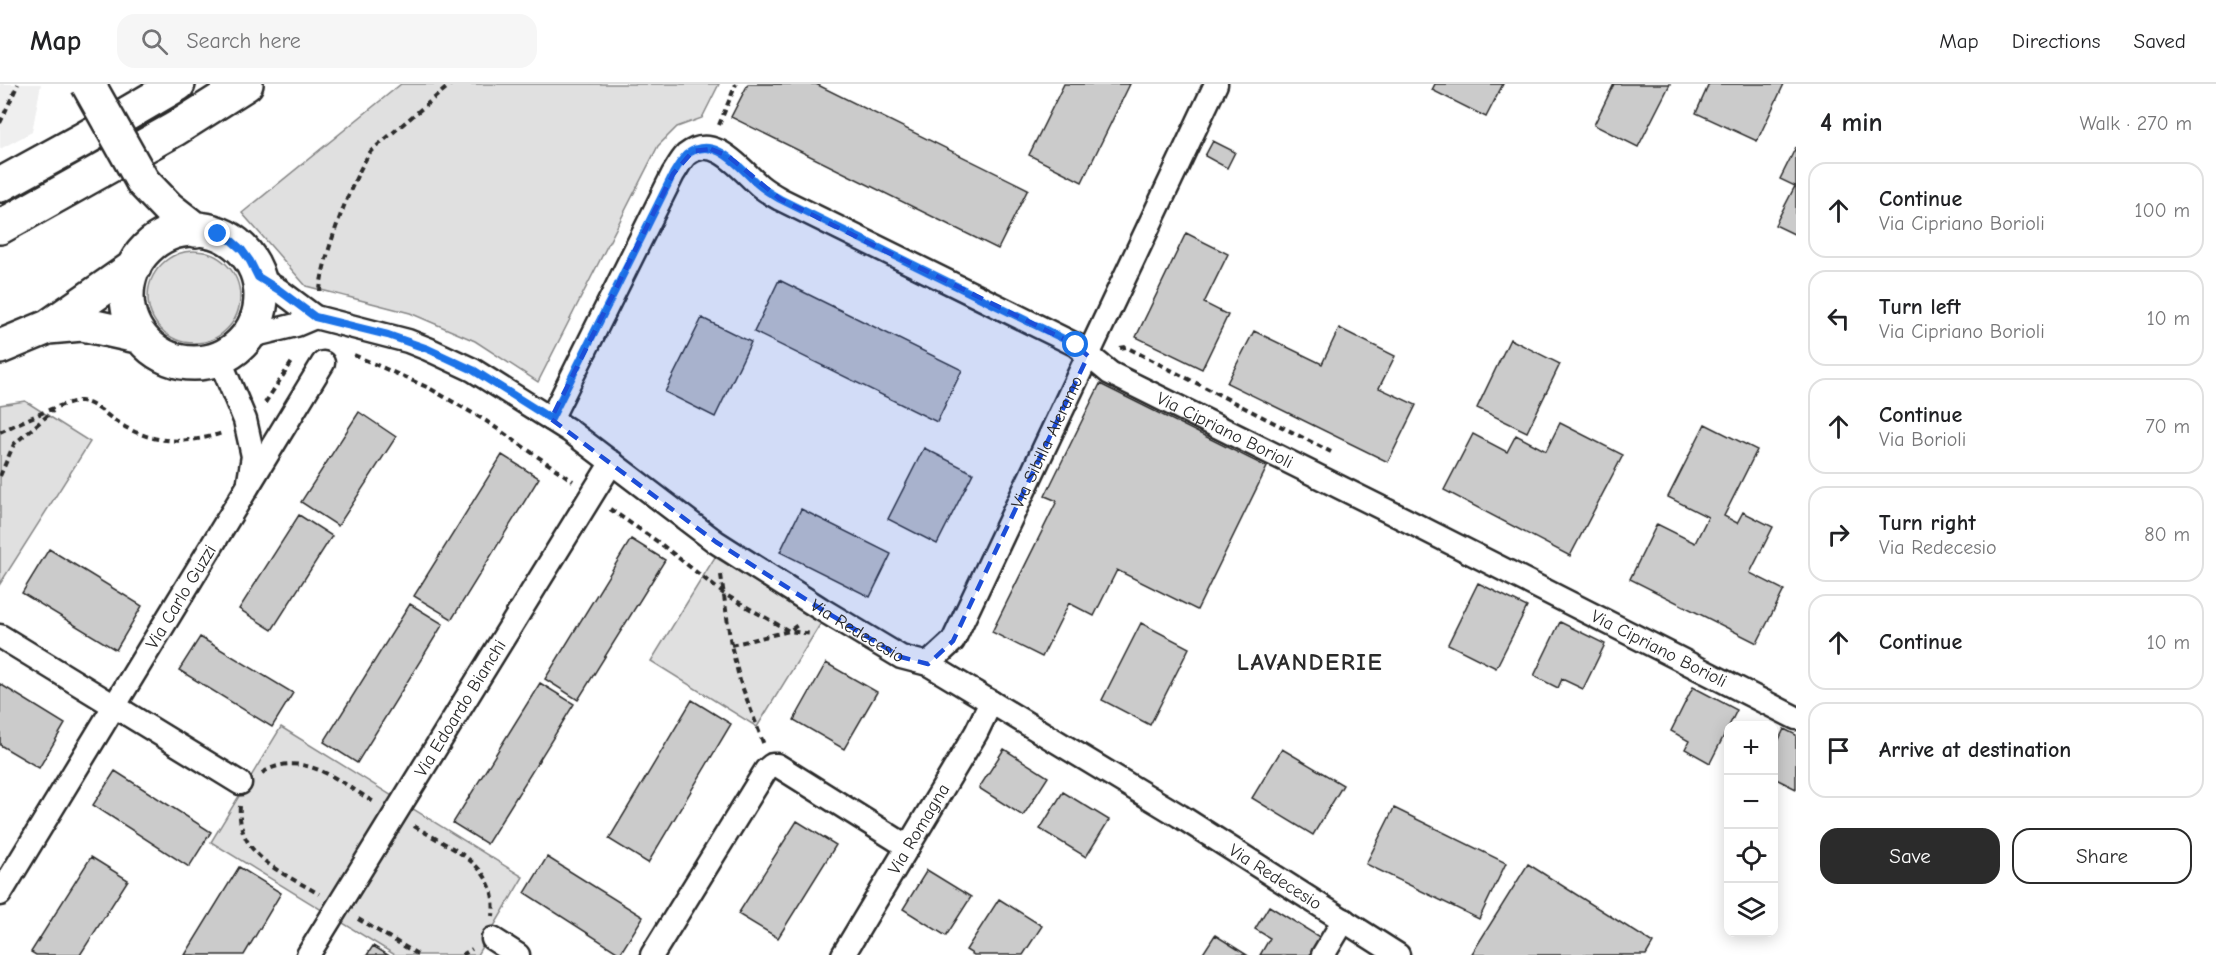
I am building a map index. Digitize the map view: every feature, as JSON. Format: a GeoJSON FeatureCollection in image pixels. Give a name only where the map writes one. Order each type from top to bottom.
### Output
{"type":"FeatureCollection","features":[{"type":"Feature","properties":{"kind":"main road"},"geometry":{"type":"LineString","coordinates":[[0,347],[48,327],[140,259],[168,235],[182,231],[196,230],[218,234],[232,241],[247,256],[258,277],[260,294],[258,315],[247,337],[233,350],[203,363],[179,361],[157,352],[141,337],[131,318],[127,302],[129,280],[140,259],[152,212],[143,183],[88,84]]}},
{"type":"Feature","properties":{"kind":"main road"},"geometry":{"type":"LineString","coordinates":[[0,185],[178,84]]}},
{"type":"Feature","properties":{"kind":"main road"},"geometry":{"type":"LineString","coordinates":[[0,227],[136,152],[246,84]]}},
{"type":"Feature","properties":{"kind":"main road"},"geometry":{"type":"LineString","coordinates":[[143,183],[168,208],[196,230]]}},
{"type":"Feature","properties":{"kind":"main road"},"geometry":{"type":"LineString","coordinates":[[48,327],[82,324],[141,337]]}},
{"type":"Feature","properties":{"kind":"street","name":"Via Sibilla Aleramo"},"geometry":{"type":"LineString","coordinates":[[928,664],[953,641],[1215,84]]}},
{"type":"Feature","properties":{"kind":"street"},"geometry":{"type":"LineString","coordinates":[[551,419],[673,174],[685,156],[701,149],[711,149]]}},
{"type":"Feature","properties":{"kind":"street","name":"Via Cipriano Borioli"},"geometry":{"type":"LineString","coordinates":[[711,149],[728,156],[761,187],[780,199],[1076,345],[1110,373],[1796,718]]}},
{"type":"Feature","properties":{"kind":"street","name":"Via Redecesio"},"geometry":{"type":"LineString","coordinates":[[258,277],[315,317],[388,335],[436,352],[473,370],[551,419],[612,462],[716,542],[821,609],[901,657],[928,664],[1170,810],[1398,955]]}},
{"type":"Feature","properties":{"kind":"street"},"geometry":{"type":"LineString","coordinates":[[247,337],[296,325],[315,317]]}},
{"type":"Feature","properties":{"kind":"street","name":"Via Carlo Guzzi"},"geometry":{"type":"LineString","coordinates":[[219,358],[245,420],[253,456],[248,488]]}},
{"type":"Feature","properties":{"kind":"street","name":"Via Carlo Guzzi"},"geometry":{"type":"LineString","coordinates":[[0,894],[323,363]]}},
{"type":"Feature","properties":{"kind":"street","name":"Via Edoardo Bianchi"},"geometry":{"type":"LineString","coordinates":[[308,955],[612,462]]}},
{"type":"Feature","properties":{"kind":"street"},"geometry":{"type":"LineString","coordinates":[[0,636],[240,783]]}},
{"type":"Feature","properties":{"kind":"street","name":"Via Romagna"},"geometry":{"type":"LineString","coordinates":[[843,955],[976,734],[991,702]]}},
{"type":"Feature","properties":{"kind":"street"},"geometry":{"type":"LineString","coordinates":[[652,955],[771,765],[777,765],[908,847]]}},
{"type":"Feature","properties":{"kind":"street"},"geometry":{"type":"LineString","coordinates":[[1323,955],[1344,920]]}},
{"type":"Feature","properties":{"kind":"street"},"geometry":{"type":"LineString","coordinates":[[493,939],[519,955]]}},
{"type":"Feature","properties":{"kind":"path"},"geometry":{"type":"LineString","coordinates":[[0,123],[18,84]]}},
{"type":"Feature","properties":{"kind":"path"},"geometry":{"type":"LineString","coordinates":[[320,291],[326,258],[355,178],[364,161],[371,151],[451,84]]}},
{"type":"Feature","properties":{"kind":"path"},"geometry":{"type":"LineString","coordinates":[[711,149],[725,106],[736,84]]}},
{"type":"Feature","properties":{"kind":"path"},"geometry":{"type":"LineString","coordinates":[[0,432],[28,418],[81,401],[94,406],[119,424],[162,441],[184,442],[222,434],[245,420],[265,403],[294,359]]}},
{"type":"Feature","properties":{"kind":"path"},"geometry":{"type":"LineString","coordinates":[[0,476],[14,444],[56,408]]}},
{"type":"Feature","properties":{"kind":"path"},"geometry":{"type":"LineString","coordinates":[[716,542],[740,681],[771,765]]}},
{"type":"Feature","properties":{"kind":"path"},"geometry":{"type":"LineString","coordinates":[[732,645],[789,631],[821,609]]}},
{"type":"Feature","properties":{"kind":"highlighted area"},"geometry":{"type":"Polygon","coordinates":[[[711,149],[728,156],[780,199],[1076,345],[1088,356],[953,641],[928,664],[901,657],[716,542],[551,419],[673,174],[693,151],[711,149]]]}},
{"type":"Feature","properties":{"kind":"shaded area"},"geometry":{"type":"Polygon","coordinates":[[[0,84],[41,84],[32,132],[0,149],[0,84]]]}},
{"type":"Feature","properties":{"kind":"shaded area"},"geometry":{"type":"Polygon","coordinates":[[[401,84],[719,84],[702,118],[677,127],[658,146],[538,382],[475,341],[410,313],[306,286],[242,213],[401,84]]]}},
{"type":"Feature","properties":{"kind":"shaded area"},"geometry":{"type":"Polygon","coordinates":[[[194,251],[212,254],[227,264],[237,279],[240,297],[237,315],[227,330],[212,340],[194,343],[176,340],[161,330],[151,315],[148,297],[151,279],[161,264],[176,254],[194,251]]]}},
{"type":"Feature","properties":{"kind":"shaded area"},"geometry":{"type":"Polygon","coordinates":[[[25,401],[90,442],[0,584],[0,405],[25,401]]]}},
{"type":"Feature","properties":{"kind":"shaded area"},"geometry":{"type":"Polygon","coordinates":[[[715,557],[821,623],[757,727],[651,661],[715,557]]]}},
{"type":"Feature","properties":{"kind":"shaded area"},"geometry":{"type":"Polygon","coordinates":[[[281,727],[523,877],[477,955],[395,955],[211,842],[281,727]]]}},
{"type":"Feature","properties":{"kind":"building"},"geometry":{"type":"Polygon","coordinates":[[[748,84],[816,84],[1028,189],[998,249],[731,117],[748,84]]]}},
{"type":"Feature","properties":{"kind":"building"},"geometry":{"type":"Polygon","coordinates":[[[1064,84],[1130,84],[1082,182],[1029,155],[1064,84]]]}},
{"type":"Feature","properties":{"kind":"building"},"geometry":{"type":"Polygon","coordinates":[[[1435,84],[1503,84],[1486,117],[1432,90],[1435,84]]]}},
{"type":"Feature","properties":{"kind":"building"},"geometry":{"type":"Polygon","coordinates":[[[1614,84],[1670,84],[1638,147],[1594,125],[1614,84]]]}},
{"type":"Feature","properties":{"kind":"building"},"geometry":{"type":"Polygon","coordinates":[[[1709,84],[1784,84],[1757,141],[1696,113],[1709,84]]]}},
{"type":"Feature","properties":{"kind":"building"},"geometry":{"type":"Polygon","coordinates":[[[1213,141],[1235,152],[1227,168],[1205,156],[1213,141]]]}},
{"type":"Feature","properties":{"kind":"building"},"geometry":{"type":"Polygon","coordinates":[[[1796,147],[1796,235],[1775,225],[1795,186],[1780,179],[1796,147]]]}},
{"type":"Feature","properties":{"kind":"building"},"geometry":{"type":"Polygon","coordinates":[[[1186,233],[1228,254],[1204,303],[1228,315],[1202,369],[1136,337],[1186,233]]]}},
{"type":"Feature","properties":{"kind":"building"},"geometry":{"type":"Polygon","coordinates":[[[779,280],[962,370],[937,422],[754,332],[779,280]]]}},
{"type":"Feature","properties":{"kind":"building"},"geometry":{"type":"Polygon","coordinates":[[[702,318],[751,342],[715,417],[665,392],[702,318]]]}},
{"type":"Feature","properties":{"kind":"building"},"geometry":{"type":"Polygon","coordinates":[[[1339,328],[1395,356],[1379,388],[1416,405],[1388,462],[1227,383],[1254,331],[1322,364],[1339,328]]]}},
{"type":"Feature","properties":{"kind":"building"},"geometry":{"type":"Polygon","coordinates":[[[1510,339],[1560,364],[1527,432],[1477,408],[1510,339]]]}},
{"type":"Feature","properties":{"kind":"building"},"geometry":{"type":"Polygon","coordinates":[[[1100,384],[1267,467],[1197,610],[1117,570],[1094,616],[1069,603],[1042,657],[992,632],[1057,501],[1045,496],[1100,384]]]}},
{"type":"Feature","properties":{"kind":"building"},"geometry":{"type":"Polygon","coordinates":[[[359,412],[396,437],[338,526],[301,502],[359,412]]]}},
{"type":"Feature","properties":{"kind":"building"},"geometry":{"type":"Polygon","coordinates":[[[1560,423],[1623,455],[1570,556],[1444,490],[1473,434],[1507,452],[1516,435],[1546,451],[1560,423]]]}},
{"type":"Feature","properties":{"kind":"building"},"geometry":{"type":"Polygon","coordinates":[[[1705,424],[1757,450],[1724,516],[1737,523],[1743,512],[1773,527],[1750,573],[1784,590],[1757,643],[1630,579],[1657,524],[1695,543],[1708,517],[1668,497],[1705,424]]]}},
{"type":"Feature","properties":{"kind":"building"},"geometry":{"type":"Polygon","coordinates":[[[924,448],[973,473],[937,544],[888,519],[924,448]]]}},
{"type":"Feature","properties":{"kind":"building"},"geometry":{"type":"Polygon","coordinates":[[[502,455],[539,478],[452,619],[414,596],[502,455]]]}},
{"type":"Feature","properties":{"kind":"building"},"geometry":{"type":"Polygon","coordinates":[[[801,509],[891,554],[870,597],[780,552],[801,509]]]}},
{"type":"Feature","properties":{"kind":"building"},"geometry":{"type":"Polygon","coordinates":[[[299,515],[332,536],[272,630],[239,609],[299,515]]]}},
{"type":"Feature","properties":{"kind":"building"},"geometry":{"type":"Polygon","coordinates":[[[631,539],[665,560],[578,700],[545,679],[631,539]]]}},
{"type":"Feature","properties":{"kind":"building"},"geometry":{"type":"Polygon","coordinates":[[[49,549],[142,606],[116,650],[22,593],[49,549]]]}},
{"type":"Feature","properties":{"kind":"building"},"geometry":{"type":"Polygon","coordinates":[[[1478,583],[1527,607],[1496,668],[1448,644],[1478,583]]]}},
{"type":"Feature","properties":{"kind":"building"},"geometry":{"type":"Polygon","coordinates":[[[410,604],[443,624],[357,763],[324,742],[410,604]]]}},
{"type":"Feature","properties":{"kind":"building"},"geometry":{"type":"Polygon","coordinates":[[[1560,622],[1605,644],[1583,689],[1562,679],[1558,688],[1534,676],[1560,622]]]}},
{"type":"Feature","properties":{"kind":"building"},"geometry":{"type":"Polygon","coordinates":[[[1141,623],[1189,648],[1150,725],[1102,700],[1141,623]]]}},
{"type":"Feature","properties":{"kind":"building"},"geometry":{"type":"Polygon","coordinates":[[[200,637],[293,693],[272,727],[179,670],[200,637]]]}},
{"type":"Feature","properties":{"kind":"building"},"geometry":{"type":"Polygon","coordinates":[[[826,663],[877,692],[844,749],[794,720],[826,663]]]}},
{"type":"Feature","properties":{"kind":"building"},"geometry":{"type":"Polygon","coordinates":[[[540,683],[574,704],[487,844],[453,823],[540,683]]]}},
{"type":"Feature","properties":{"kind":"building"},"geometry":{"type":"Polygon","coordinates":[[[0,684],[65,724],[39,768],[0,745],[0,684]]]}},
{"type":"Feature","properties":{"kind":"building"},"geometry":{"type":"Polygon","coordinates":[[[1693,687],[1737,710],[1731,721],[1724,721],[1724,736],[1710,763],[1685,749],[1689,741],[1671,731],[1693,687]]]}},
{"type":"Feature","properties":{"kind":"building"},"geometry":{"type":"Polygon","coordinates":[[[692,700],[731,724],[648,863],[609,839],[692,700]]]}},
{"type":"Feature","properties":{"kind":"building"},"geometry":{"type":"Polygon","coordinates":[[[1784,729],[1796,735],[1796,789],[1778,780],[1778,742],[1784,729]]]}},
{"type":"Feature","properties":{"kind":"building"},"geometry":{"type":"Polygon","coordinates":[[[1004,749],[1048,777],[1023,816],[979,788],[1004,749]]]}},
{"type":"Feature","properties":{"kind":"building"},"geometry":{"type":"Polygon","coordinates":[[[1282,749],[1343,785],[1313,835],[1252,798],[1282,749]]]}},
{"type":"Feature","properties":{"kind":"building"},"geometry":{"type":"Polygon","coordinates":[[[115,771],[211,832],[189,867],[93,805],[115,771]]]}},
{"type":"Feature","properties":{"kind":"building"},"geometry":{"type":"Polygon","coordinates":[[[1063,792],[1109,820],[1086,857],[1040,829],[1063,792]]]}},
{"type":"Feature","properties":{"kind":"building"},"geometry":{"type":"Polygon","coordinates":[[[1394,808],[1506,863],[1479,919],[1366,864],[1394,808]]]}},
{"type":"Feature","properties":{"kind":"building"},"geometry":{"type":"Polygon","coordinates":[[[797,821],[836,845],[778,938],[738,914],[797,821]]]}},
{"type":"Feature","properties":{"kind":"building"},"geometry":{"type":"Polygon","coordinates":[[[91,857],[128,880],[80,955],[36,955],[31,952],[91,857]]]}},
{"type":"Feature","properties":{"kind":"building"},"geometry":{"type":"Polygon","coordinates":[[[547,857],[643,917],[620,954],[525,893],[547,857]]]}},
{"type":"Feature","properties":{"kind":"building"},"geometry":{"type":"Polygon","coordinates":[[[1528,864],[1653,943],[1646,955],[1471,955],[1528,864]]]}},
{"type":"Feature","properties":{"kind":"building"},"geometry":{"type":"Polygon","coordinates":[[[239,867],[281,893],[244,955],[185,955],[239,867]]]}},
{"type":"Feature","properties":{"kind":"building"},"geometry":{"type":"Polygon","coordinates":[[[927,870],[971,897],[946,936],[903,909],[927,870]]]}},
{"type":"Feature","properties":{"kind":"building"},"geometry":{"type":"Polygon","coordinates":[[[999,899],[1042,926],[1023,955],[974,955],[966,950],[999,899]]]}},
{"type":"Feature","properties":{"kind":"building"},"geometry":{"type":"Polygon","coordinates":[[[1269,906],[1321,938],[1311,955],[1260,955],[1270,938],[1255,929],[1269,906]]]}},
{"type":"Feature","properties":{"kind":"building"},"geometry":{"type":"Polygon","coordinates":[[[1215,935],[1247,955],[1202,955],[1215,935]]]}},
{"type":"Feature","properties":{"kind":"building"},"geometry":{"type":"Polygon","coordinates":[[[373,946],[388,955],[367,955],[373,946]]]}},
{"type":"Feature","properties":{"kind":"district","name":"LAVANDERIE"},"geometry":{"type":"Point","coordinates":[1310,662]}},
{"type":"Feature","properties":{"kind":"route"},"geometry":{"type":"LineString","coordinates":[[218,234],[232,241],[242,250],[258,277],[315,317],[388,335],[428,349],[473,370],[551,419],[673,174],[685,156],[693,151],[711,149],[735,161],[770,194],[1076,345]]}}]}
